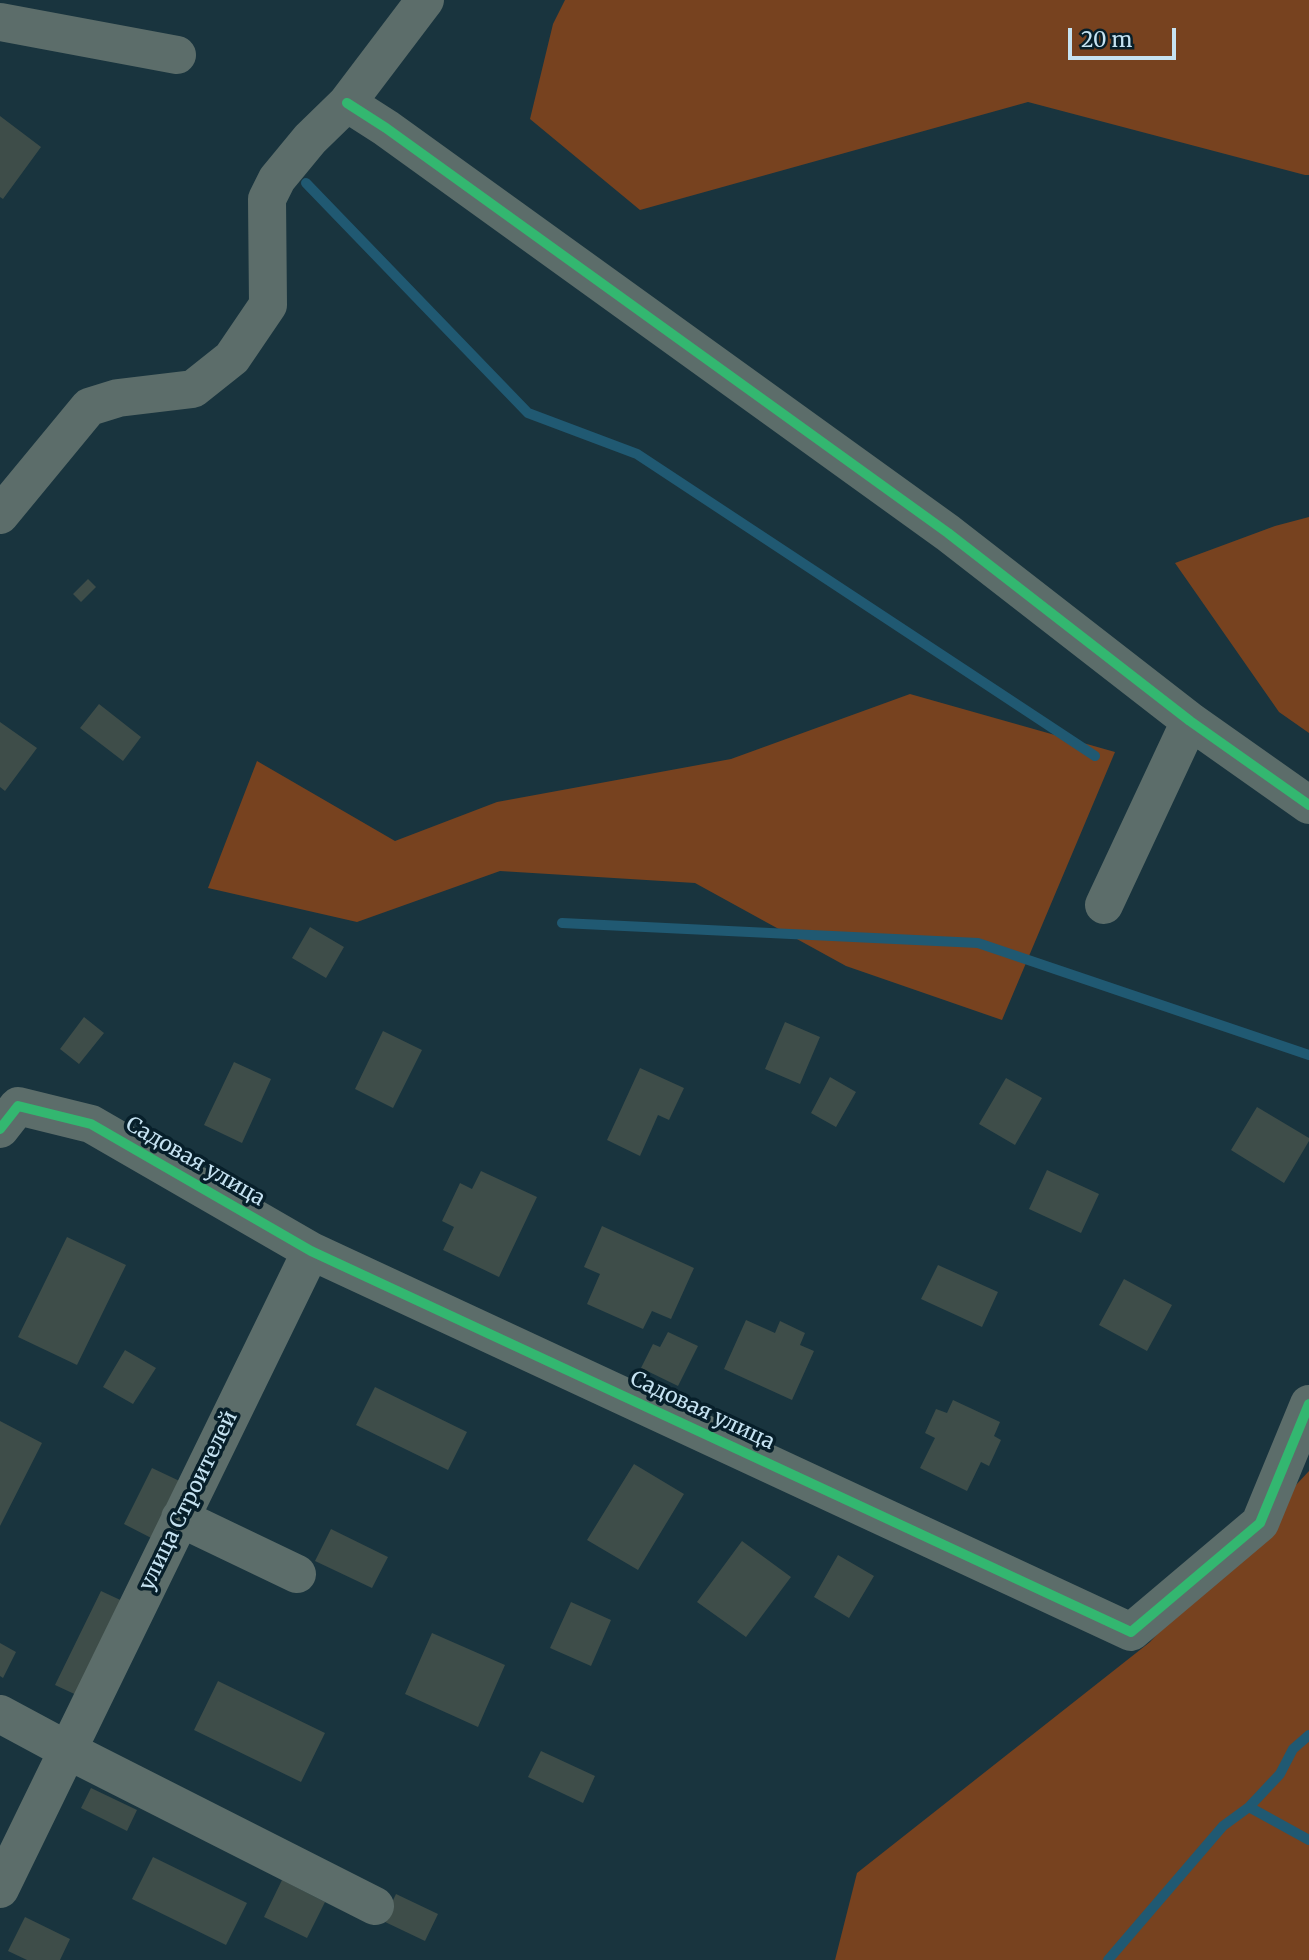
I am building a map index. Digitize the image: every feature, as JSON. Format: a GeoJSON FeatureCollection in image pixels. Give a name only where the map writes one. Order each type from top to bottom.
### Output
{"type":"FeatureCollection","features":[{"type":"Feature","properties":{"kind":"street"},"geometry":{"type":"LineString","coordinates":[[0,515],[89,407],[118,398],[193,389],[232,358],[268,305],[267,199],[277,179],[310,139],[347,103],[425,0]]}},
{"type":"Feature","properties":{"kind":"street"},"geometry":{"type":"LineString","coordinates":[[0,22],[177,55]]}},
{"type":"Feature","properties":{"kind":"street"},"geometry":{"type":"LineString","coordinates":[[347,103],[386,128],[948,533],[1190,721],[1309,805]]}},
{"type":"Feature","properties":{"kind":"street"},"geometry":{"type":"LineString","coordinates":[[1104,905],[1190,721]]}},
{"type":"Feature","properties":{"kind":"street","name":"Садовая улица"},"geometry":{"type":"LineString","coordinates":[[0,1129],[18,1106],[91,1125],[311,1251],[1130,1632],[1259,1523],[1309,1404]]}},
{"type":"Feature","properties":{"kind":"street","name":"улица Строителей"},"geometry":{"type":"LineString","coordinates":[[0,1889],[311,1251]]}},
{"type":"Feature","properties":{"kind":"street"},"geometry":{"type":"LineString","coordinates":[[180,1518],[297,1574]]}},
{"type":"Feature","properties":{"kind":"street"},"geometry":{"type":"LineString","coordinates":[[0,1714],[375,1906]]}},
{"type":"Feature","properties":{"kind":"shaded area"},"geometry":{"type":"Polygon","coordinates":[[[565,0],[1309,0],[1309,175],[1028,102],[640,210],[530,119],[553,24],[565,0]]]}},
{"type":"Feature","properties":{"kind":"shaded area"},"geometry":{"type":"Polygon","coordinates":[[[1309,517],[1309,733],[1279,712],[1175,563],[1275,526],[1309,517]]]}},
{"type":"Feature","properties":{"kind":"shaded area"},"geometry":{"type":"Polygon","coordinates":[[[910,694],[1115,752],[1002,1020],[846,966],[695,883],[500,871],[357,922],[208,888],[257,761],[395,841],[497,802],[731,759],[910,694]]]}},
{"type":"Feature","properties":{"kind":"shaded area"},"geometry":{"type":"Polygon","coordinates":[[[1309,1471],[1309,1960],[835,1960],[857,1873],[1150,1642],[1309,1471]]]}},
{"type":"Feature","properties":{"kind":"building"},"geometry":{"type":"Polygon","coordinates":[[[0,116],[41,147],[3,199],[0,197],[0,116]]]}},
{"type":"Feature","properties":{"kind":"building"},"geometry":{"type":"Polygon","coordinates":[[[88,579],[96,587],[81,602],[73,594],[88,579]]]}},
{"type":"Feature","properties":{"kind":"building"},"geometry":{"type":"Polygon","coordinates":[[[99,704],[141,737],[123,761],[80,728],[99,704]]]}},
{"type":"Feature","properties":{"kind":"building"},"geometry":{"type":"Polygon","coordinates":[[[0,722],[37,748],[5,791],[0,787],[0,722]]]}},
{"type":"Feature","properties":{"kind":"building"},"geometry":{"type":"Polygon","coordinates":[[[310,927],[344,947],[326,978],[292,958],[310,927]]]}},
{"type":"Feature","properties":{"kind":"building"},"geometry":{"type":"Polygon","coordinates":[[[84,1017],[104,1033],[79,1064],[60,1049],[84,1017]]]}},
{"type":"Feature","properties":{"kind":"building"},"geometry":{"type":"Polygon","coordinates":[[[785,1022],[820,1037],[800,1084],[765,1069],[785,1022]]]}},
{"type":"Feature","properties":{"kind":"building"},"geometry":{"type":"Polygon","coordinates":[[[383,1031],[422,1050],[393,1108],[355,1089],[383,1031]]]}},
{"type":"Feature","properties":{"kind":"building"},"geometry":{"type":"Polygon","coordinates":[[[234,1062],[271,1079],[242,1143],[204,1125],[234,1062]]]}},
{"type":"Feature","properties":{"kind":"building"},"geometry":{"type":"Polygon","coordinates":[[[640,1068],[684,1088],[669,1120],[658,1115],[640,1156],[607,1140],[640,1068]]]}},
{"type":"Feature","properties":{"kind":"building"},"geometry":{"type":"Polygon","coordinates":[[[830,1077],[856,1092],[836,1127],[811,1113],[830,1077]]]}},
{"type":"Feature","properties":{"kind":"building"},"geometry":{"type":"Polygon","coordinates":[[[1006,1078],[1042,1098],[1015,1145],[979,1124],[1006,1078]]]}},
{"type":"Feature","properties":{"kind":"building"},"geometry":{"type":"Polygon","coordinates":[[[1257,1107],[1309,1138],[1284,1183],[1231,1150],[1257,1107]]]}},
{"type":"Feature","properties":{"kind":"building"},"geometry":{"type":"Polygon","coordinates":[[[1047,1170],[1099,1194],[1081,1233],[1029,1209],[1047,1170]]]}},
{"type":"Feature","properties":{"kind":"building"},"geometry":{"type":"Polygon","coordinates":[[[481,1171],[537,1197],[499,1277],[443,1250],[454,1227],[442,1221],[460,1183],[472,1189],[481,1171]]]}},
{"type":"Feature","properties":{"kind":"building"},"geometry":{"type":"Polygon","coordinates":[[[602,1226],[694,1268],[671,1319],[652,1311],[643,1329],[587,1304],[600,1274],[584,1267],[602,1226]]]}},
{"type":"Feature","properties":{"kind":"building"},"geometry":{"type":"Polygon","coordinates":[[[67,1237],[126,1265],[77,1365],[18,1337],[67,1237]]]}},
{"type":"Feature","properties":{"kind":"building"},"geometry":{"type":"Polygon","coordinates":[[[938,1265],[998,1292],[982,1327],[921,1299],[938,1265]]]}},
{"type":"Feature","properties":{"kind":"building"},"geometry":{"type":"Polygon","coordinates":[[[1124,1279],[1172,1305],[1147,1351],[1099,1325],[1124,1279]]]}},
{"type":"Feature","properties":{"kind":"building"},"geometry":{"type":"Polygon","coordinates":[[[746,1320],[775,1333],[780,1321],[805,1333],[800,1345],[814,1351],[792,1400],[724,1369],[746,1320]]]}},
{"type":"Feature","properties":{"kind":"building"},"geometry":{"type":"Polygon","coordinates":[[[668,1332],[698,1346],[678,1386],[641,1368],[653,1344],[660,1347],[668,1332]]]}},
{"type":"Feature","properties":{"kind":"building"},"geometry":{"type":"Polygon","coordinates":[[[125,1350],[156,1368],[133,1404],[103,1387],[125,1350]]]}},
{"type":"Feature","properties":{"kind":"building"},"geometry":{"type":"Polygon","coordinates":[[[375,1387],[467,1432],[448,1470],[356,1425],[375,1387]]]}},
{"type":"Feature","properties":{"kind":"building"},"geometry":{"type":"Polygon","coordinates":[[[953,1400],[1000,1422],[994,1436],[1001,1440],[989,1466],[981,1462],[967,1491],[920,1468],[935,1438],[925,1433],[936,1409],[947,1413],[953,1400]]]}},
{"type":"Feature","properties":{"kind":"building"},"geometry":{"type":"Polygon","coordinates":[[[0,1421],[42,1443],[0,1526],[0,1421]]]}},
{"type":"Feature","properties":{"kind":"building"},"geometry":{"type":"Polygon","coordinates":[[[634,1464],[684,1494],[638,1570],[587,1540],[634,1464]]]}},
{"type":"Feature","properties":{"kind":"building"},"geometry":{"type":"Polygon","coordinates":[[[152,1468],[188,1485],[159,1542],[124,1524],[152,1468]]]}},
{"type":"Feature","properties":{"kind":"building"},"geometry":{"type":"Polygon","coordinates":[[[331,1529],[388,1557],[372,1588],[315,1561],[331,1529]]]}},
{"type":"Feature","properties":{"kind":"building"},"geometry":{"type":"Polygon","coordinates":[[[742,1541],[791,1577],[746,1637],[697,1602],[742,1541]]]}},
{"type":"Feature","properties":{"kind":"building"},"geometry":{"type":"Polygon","coordinates":[[[838,1555],[874,1576],[849,1618],[814,1597],[838,1555]]]}},
{"type":"Feature","properties":{"kind":"building"},"geometry":{"type":"Polygon","coordinates":[[[101,1591],[129,1604],[83,1698],[55,1685],[101,1591]]]}},
{"type":"Feature","properties":{"kind":"building"},"geometry":{"type":"Polygon","coordinates":[[[571,1602],[611,1620],[591,1666],[550,1648],[571,1602]]]}},
{"type":"Feature","properties":{"kind":"building"},"geometry":{"type":"Polygon","coordinates":[[[432,1633],[505,1665],[478,1727],[405,1694],[432,1633]]]}},
{"type":"Feature","properties":{"kind":"building"},"geometry":{"type":"Polygon","coordinates":[[[0,1643],[16,1652],[3,1678],[0,1676],[0,1643]]]}},
{"type":"Feature","properties":{"kind":"building"},"geometry":{"type":"Polygon","coordinates":[[[218,1681],[325,1733],[301,1782],[194,1730],[218,1681]]]}},
{"type":"Feature","properties":{"kind":"building"},"geometry":{"type":"Polygon","coordinates":[[[541,1751],[595,1776],[583,1803],[528,1777],[541,1751]]]}},
{"type":"Feature","properties":{"kind":"building"},"geometry":{"type":"Polygon","coordinates":[[[91,1788],[137,1810],[127,1831],[81,1808],[91,1788]]]}},
{"type":"Feature","properties":{"kind":"building"},"geometry":{"type":"Polygon","coordinates":[[[153,1857],[247,1903],[226,1945],[132,1899],[153,1857]]]}},
{"type":"Feature","properties":{"kind":"building"},"geometry":{"type":"Polygon","coordinates":[[[282,1880],[325,1902],[307,1938],[264,1917],[282,1880]]]}},
{"type":"Feature","properties":{"kind":"building"},"geometry":{"type":"Polygon","coordinates":[[[396,1894],[438,1914],[425,1941],[383,1921],[396,1894]]]}},
{"type":"Feature","properties":{"kind":"building"},"geometry":{"type":"Polygon","coordinates":[[[25,1917],[70,1939],[60,1960],[27,1960],[8,1951],[25,1917]]]}},
{"type":"Feature","properties":{"kind":"waterway"},"geometry":{"type":"LineString","coordinates":[[306,183],[528,413],[637,454],[1095,756]]}},
{"type":"Feature","properties":{"kind":"waterway"},"geometry":{"type":"LineString","coordinates":[[562,923],[978,943],[1309,1055]]}},
{"type":"Feature","properties":{"kind":"waterway"},"geometry":{"type":"LineString","coordinates":[[1249,1807],[1280,1774],[1293,1749],[1309,1735]]}},
{"type":"Feature","properties":{"kind":"waterway"},"geometry":{"type":"LineString","coordinates":[[1108,1960],[1223,1826],[1249,1807],[1309,1840]]}},
{"type":"Feature","properties":{"kind":"cycle path"},"geometry":{"type":"LineString","coordinates":[[347,103],[386,128],[948,533],[1190,721],[1309,805]]}},
{"type":"Feature","properties":{"kind":"cycle path"},"geometry":{"type":"LineString","coordinates":[[0,1129],[18,1106],[91,1124],[311,1251],[1131,1632],[1260,1523],[1309,1404]]}}]}
